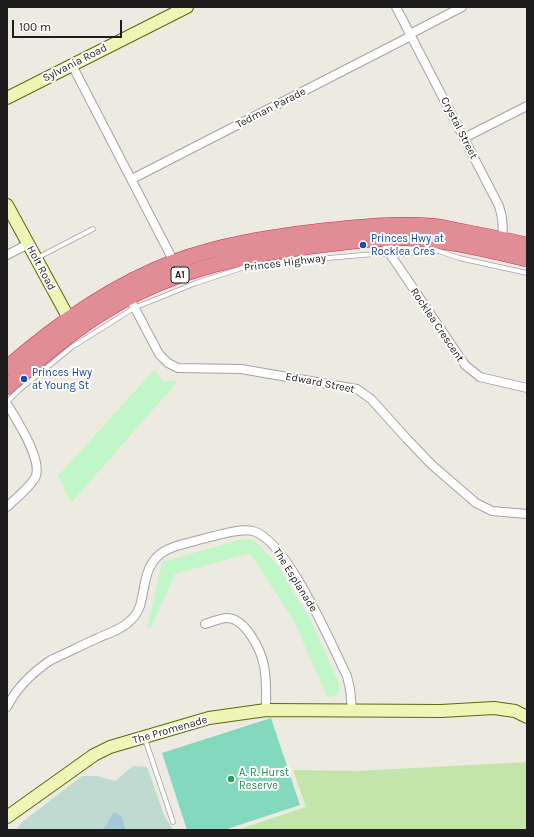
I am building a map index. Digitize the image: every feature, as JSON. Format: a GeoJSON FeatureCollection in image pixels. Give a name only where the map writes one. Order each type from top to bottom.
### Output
{"type":"FeatureCollection","features":[{"type":"Feature","properties":{"kind":"highway","name":"Princes Highway"},"geometry":{"type":"LineString","coordinates":[[7,368],[48,333],[72,325],[109,308],[132,302],[168,280],[193,270],[243,257],[383,231]]}},
{"type":"Feature","properties":{"kind":"highway","name":"Princes Highway"},"geometry":{"type":"LineString","coordinates":[[7,387],[44,355],[72,325],[103,296],[123,285],[174,262],[240,243],[290,235],[383,231],[407,238],[469,246],[527,245]]}},
{"type":"Feature","properties":{"kind":"highway","name":"Princes Highway"},"geometry":{"type":"LineString","coordinates":[[500,246],[527,259]]}},
{"type":"Feature","properties":{"kind":"street","name":"Sylvania Road"},"geometry":{"type":"LineString","coordinates":[[7,98],[187,7]]}},
{"type":"Feature","properties":{"kind":"street","name":"Crystal Street"},"geometry":{"type":"LineString","coordinates":[[396,7],[500,206],[503,216],[500,246]]}},
{"type":"Feature","properties":{"kind":"street","name":"Tedman Parade"},"geometry":{"type":"LineString","coordinates":[[132,179],[411,35],[462,7]]}},
{"type":"Feature","properties":{"kind":"street"},"geometry":{"type":"LineString","coordinates":[[72,65],[174,262]]}},
{"type":"Feature","properties":{"kind":"street"},"geometry":{"type":"LineString","coordinates":[[464,138],[527,106]]}},
{"type":"Feature","properties":{"kind":"street","name":"Holt Road"},"geometry":{"type":"LineString","coordinates":[[7,205],[72,325]]}},
{"type":"Feature","properties":{"kind":"street","name":"Rocklea Crescent"},"geometry":{"type":"LineString","coordinates":[[383,231],[390,254],[464,365],[480,377],[527,388]]}},
{"type":"Feature","properties":{"kind":"street"},"geometry":{"type":"LineString","coordinates":[[7,255],[28,244]]}},
{"type":"Feature","properties":{"kind":"street","name":"Edward Street"},"geometry":{"type":"LineString","coordinates":[[132,302],[159,354],[173,366],[178,368],[241,369],[357,389],[371,399],[432,465],[476,503],[492,511],[527,514]]}},
{"type":"Feature","properties":{"kind":"street"},"geometry":{"type":"LineString","coordinates":[[7,403],[32,449],[37,466],[36,476],[31,483],[7,507]]}},
{"type":"Feature","properties":{"kind":"street","name":"The Esplanade"},"geometry":{"type":"LineString","coordinates":[[7,707],[23,684],[42,666],[51,660],[121,628],[132,620],[140,606],[148,570],[157,556],[170,548],[248,530],[260,534],[268,540],[285,559],[304,590],[347,676],[352,710]]}},
{"type":"Feature","properties":{"kind":"street"},"geometry":{"type":"LineString","coordinates":[[205,624],[225,618],[235,617],[245,628],[259,651],[265,672],[266,710]]}},
{"type":"Feature","properties":{"kind":"street"},"geometry":{"type":"LineString","coordinates":[[352,710],[441,711],[494,708],[515,711],[527,718]]}},
{"type":"Feature","properties":{"kind":"street","name":"The Promenade"},"geometry":{"type":"LineString","coordinates":[[8,815],[94,755],[110,747],[209,718],[266,710],[352,710]]}},
{"type":"Feature","properties":{"kind":"lane"},"geometry":{"type":"LineString","coordinates":[[37,258],[94,229]]}},
{"type":"Feature","properties":{"kind":"lane","name":"Princes Highway"},"geometry":{"type":"LineString","coordinates":[[7,403],[19,390],[72,347],[132,302],[245,267],[259,264],[374,254],[404,254],[433,249],[459,258],[527,273]]}},
{"type":"Feature","properties":{"kind":"lane"},"geometry":{"type":"LineString","coordinates":[[144,737],[173,822]]}},
{"type":"Feature","properties":{"kind":"green space"},"geometry":{"type":"Polygon","coordinates":[[[155,369],[162,381],[178,381],[71,503],[58,476],[155,369]]]}},
{"type":"Feature","properties":{"kind":"green space"},"geometry":{"type":"Polygon","coordinates":[[[242,539],[254,540],[277,564],[310,619],[339,683],[339,693],[336,696],[327,697],[295,623],[250,553],[175,574],[151,627],[147,628],[162,562],[242,539]]]}},
{"type":"Feature","properties":{"kind":"green space","name":"A. R. Hurst Reserve"},"geometry":{"type":"Polygon","coordinates":[[[271,718],[300,805],[224,830],[187,830],[162,753],[271,718]]]}},
{"type":"Feature","properties":{"kind":"green space"},"geometry":{"type":"Polygon","coordinates":[[[527,762],[527,830],[237,830],[306,807],[293,770],[358,771],[527,762]]]}},
{"type":"Feature","properties":{"kind":"shaded area"},"geometry":{"type":"Polygon","coordinates":[[[133,766],[147,767],[164,815],[173,830],[148,830],[147,828],[143,830],[130,831],[124,827],[122,816],[101,830],[16,830],[21,823],[82,776],[97,776],[115,781],[133,766]]]}},
{"type":"Feature","properties":{"kind":"shaded area"},"geometry":{"type":"Polygon","coordinates":[[[114,812],[122,816],[125,828],[128,830],[101,830],[105,827],[114,812]]]}},
{"type":"Feature","properties":{"kind":"place","name":"Princes Hwy at Rocklea Cres"},"geometry":{"type":"Point","coordinates":[363,245]}},
{"type":"Feature","properties":{"kind":"place","name":"Princes Hwy at Young St"},"geometry":{"type":"Point","coordinates":[24,379]}},
{"type":"Feature","properties":{"kind":"place","name":"A. R. Hurst Reserve"},"geometry":{"type":"Point","coordinates":[231,779]}}]}
